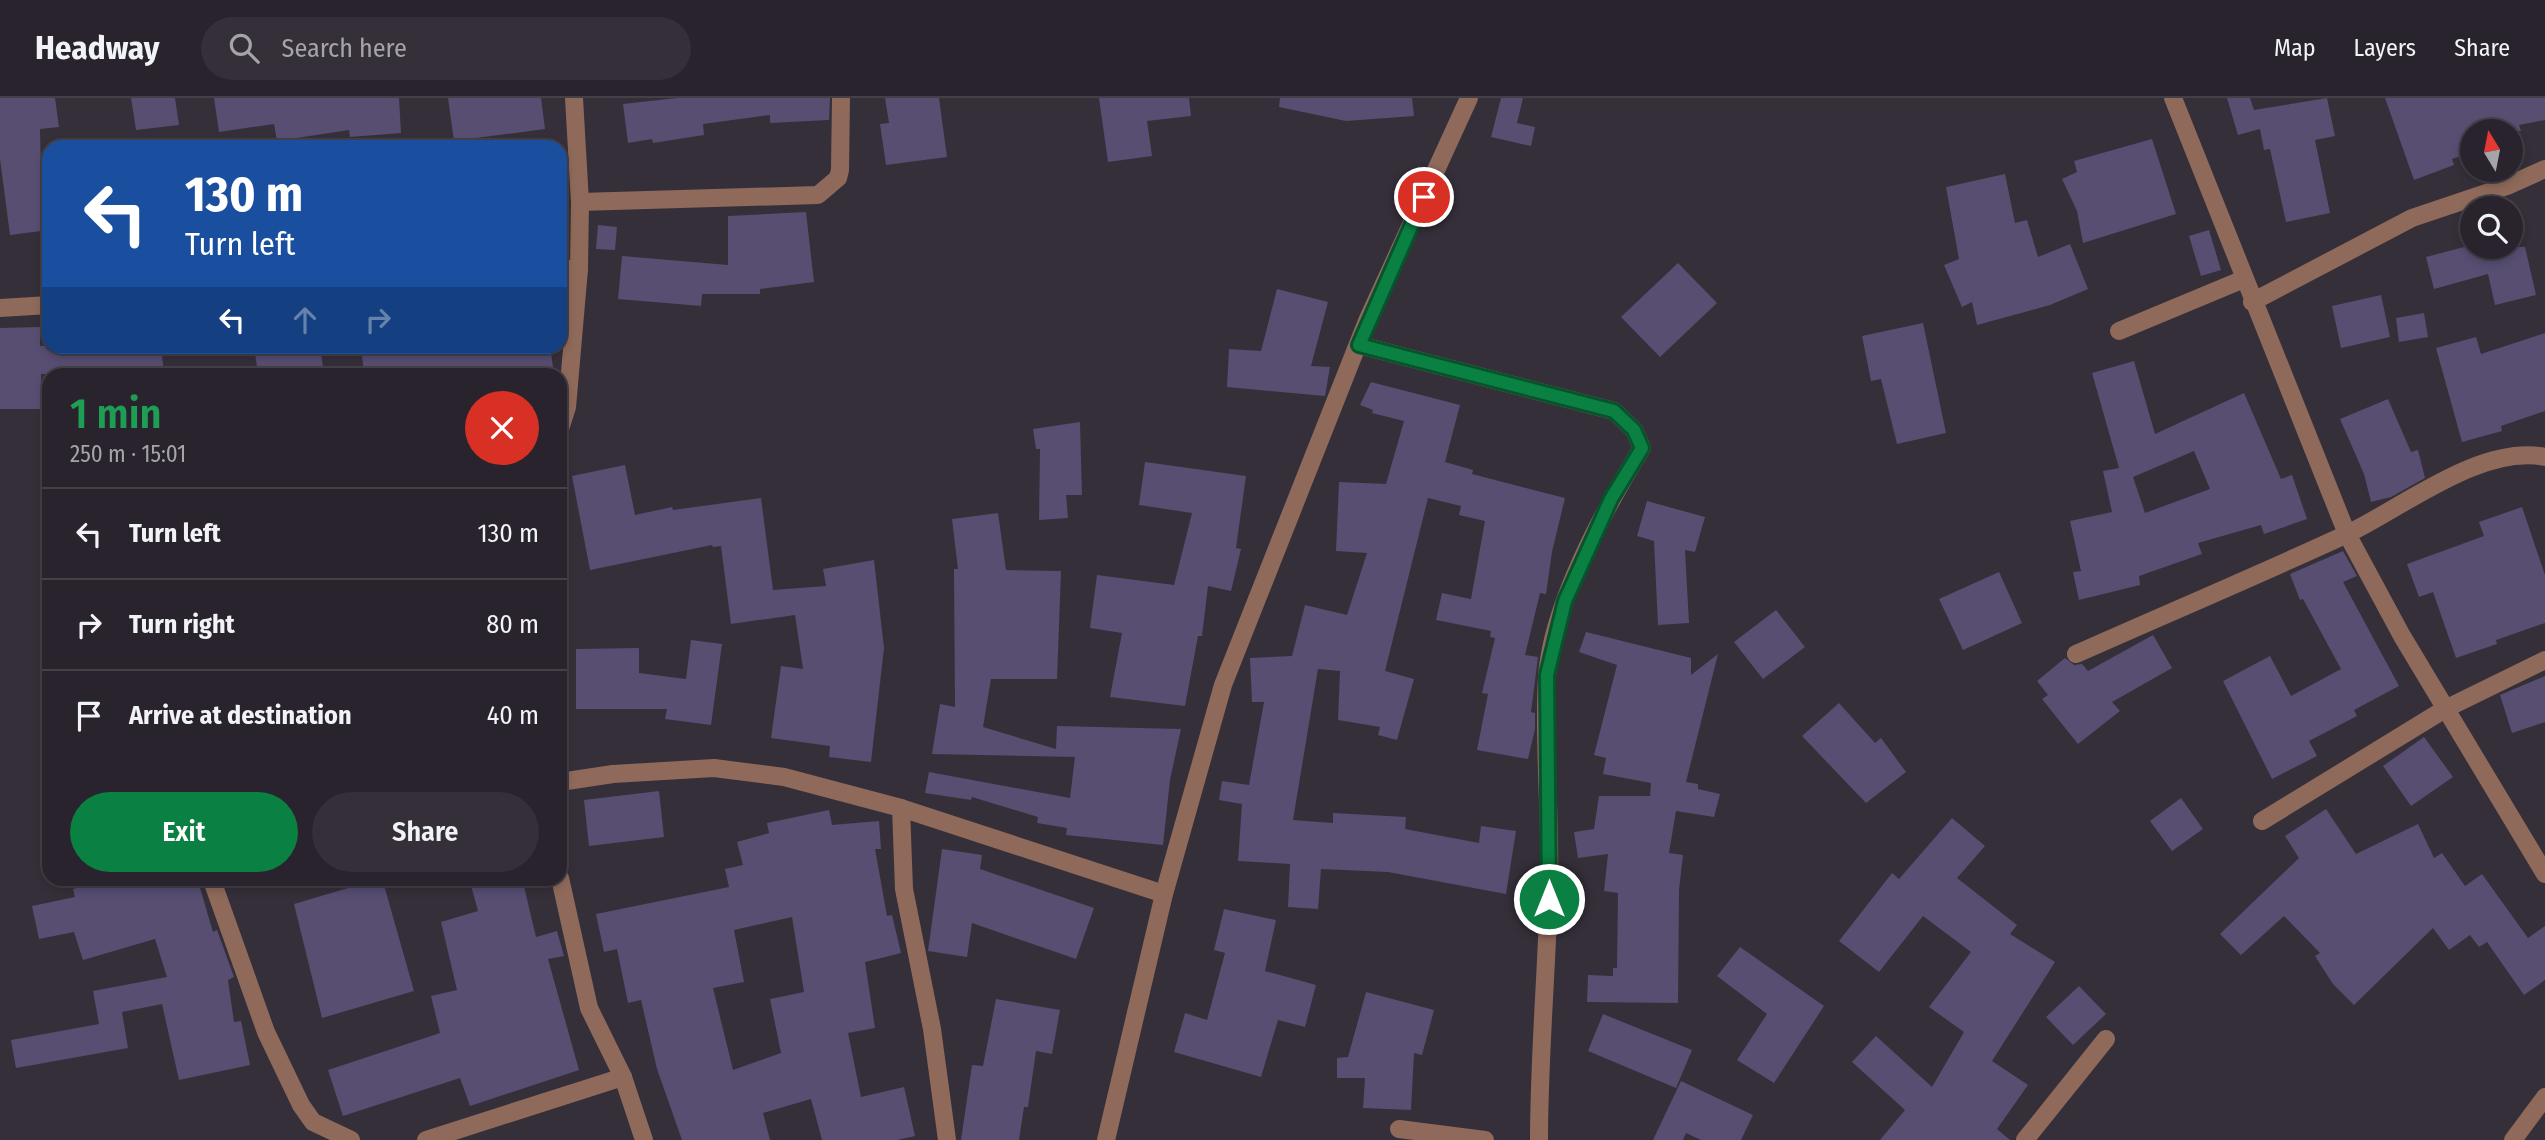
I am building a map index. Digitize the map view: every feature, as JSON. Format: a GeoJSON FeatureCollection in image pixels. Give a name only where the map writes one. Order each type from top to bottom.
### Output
{"type":"FeatureCollection","features":[{"type":"Feature","properties":{"kind":"street"},"geometry":{"type":"LineString","coordinates":[[567,407],[579,269],[580,202],[574,98]]}},
{"type":"Feature","properties":{"kind":"street"},"geometry":{"type":"LineString","coordinates":[[580,202],[818,195],[838,178],[840,170],[841,98]]}},
{"type":"Feature","properties":{"kind":"street"},"geometry":{"type":"LineString","coordinates":[[1106,1140],[1164,894],[1223,685],[1359,345],[1469,98]]}},
{"type":"Feature","properties":{"kind":"street"},"geometry":{"type":"LineString","coordinates":[[2173,98],[2252,302],[2347,534],[2445,709],[2545,874]]}},
{"type":"Feature","properties":{"kind":"street"},"geometry":{"type":"LineString","coordinates":[[2252,302],[2412,218],[2507,186],[2545,169]]}},
{"type":"Feature","properties":{"kind":"street"},"geometry":{"type":"LineString","coordinates":[[567,269],[579,269]]}},
{"type":"Feature","properties":{"kind":"street"},"geometry":{"type":"LineString","coordinates":[[2119,331],[2244,279]]}},
{"type":"Feature","properties":{"kind":"street"},"geometry":{"type":"LineString","coordinates":[[0,308],[42,305]]}},
{"type":"Feature","properties":{"kind":"street"},"geometry":{"type":"LineString","coordinates":[[1359,345],[1614,411],[1634,430],[1642,448],[1611,499],[1565,601],[1547,675],[1549,875],[1547,970],[1539,1055],[1539,1140]]}},
{"type":"Feature","properties":{"kind":"street"},"geometry":{"type":"LineString","coordinates":[[2076,654],[2347,534],[2457,474],[2503,458],[2545,457]]}},
{"type":"Feature","properties":{"kind":"street"},"geometry":{"type":"LineString","coordinates":[[2262,821],[2445,709],[2545,660]]}},
{"type":"Feature","properties":{"kind":"street"},"geometry":{"type":"LineString","coordinates":[[567,781],[613,774],[726,769],[784,776],[901,808],[1164,894]]}},
{"type":"Feature","properties":{"kind":"street"},"geometry":{"type":"LineString","coordinates":[[901,808],[904,888],[932,1029],[947,1140]]}},
{"type":"Feature","properties":{"kind":"street"},"geometry":{"type":"LineString","coordinates":[[214,886],[267,1032],[301,1105],[313,1122],[328,1132],[351,1140]]}},
{"type":"Feature","properties":{"kind":"street"},"geometry":{"type":"LineString","coordinates":[[561,886],[589,1008],[623,1077],[644,1140]]}},
{"type":"Feature","properties":{"kind":"street"},"geometry":{"type":"LineString","coordinates":[[2025,1140],[2106,1040]]}},
{"type":"Feature","properties":{"kind":"street"},"geometry":{"type":"LineString","coordinates":[[426,1140],[623,1077]]}},
{"type":"Feature","properties":{"kind":"street"},"geometry":{"type":"LineString","coordinates":[[2513,1140],[2545,1097]]}},
{"type":"Feature","properties":{"kind":"street"},"geometry":{"type":"LineString","coordinates":[[1398,1129],[1485,1140]]}},
{"type":"Feature","properties":{"kind":"building"},"geometry":{"type":"Polygon","coordinates":[[[0,98],[55,98],[59,127],[40,129],[42,231],[10,235],[0,159],[0,98]]]}},
{"type":"Feature","properties":{"kind":"building"},"geometry":{"type":"Polygon","coordinates":[[[131,98],[175,98],[179,125],[136,130],[131,98]]]}},
{"type":"Feature","properties":{"kind":"building"},"geometry":{"type":"Polygon","coordinates":[[[214,98],[399,98],[401,133],[350,137],[349,130],[277,140],[274,124],[219,132],[214,98]]]}},
{"type":"Feature","properties":{"kind":"building"},"geometry":{"type":"Polygon","coordinates":[[[448,98],[541,98],[545,129],[454,140],[448,98]]]}},
{"type":"Feature","properties":{"kind":"building"},"geometry":{"type":"Polygon","coordinates":[[[677,98],[830,98],[829,120],[770,123],[770,115],[703,124],[704,135],[653,143],[652,139],[628,143],[623,104],[677,98]]]}},
{"type":"Feature","properties":{"kind":"building"},"geometry":{"type":"Polygon","coordinates":[[[885,98],[939,98],[947,157],[886,165],[880,124],[889,123],[885,98]]]}},
{"type":"Feature","properties":{"kind":"building"},"geometry":{"type":"Polygon","coordinates":[[[1099,98],[1189,98],[1191,116],[1147,121],[1152,156],[1108,162],[1099,98]]]}},
{"type":"Feature","properties":{"kind":"building"},"geometry":{"type":"Polygon","coordinates":[[[1280,98],[1412,98],[1414,116],[1346,121],[1279,107],[1280,98]]]}},
{"type":"Feature","properties":{"kind":"building"},"geometry":{"type":"Polygon","coordinates":[[[1501,98],[1523,98],[1517,123],[1535,127],[1531,146],[1491,137],[1501,98]]]}},
{"type":"Feature","properties":{"kind":"building"},"geometry":{"type":"Polygon","coordinates":[[[2227,98],[2250,98],[2254,110],[2327,98],[2335,136],[2315,140],[2330,213],[2286,222],[2270,149],[2264,150],[2260,129],[2238,135],[2227,98]]]}},
{"type":"Feature","properties":{"kind":"building"},"geometry":{"type":"Polygon","coordinates":[[[2385,98],[2545,98],[2545,120],[2524,124],[2524,119],[2460,119],[2460,156],[2452,159],[2454,165],[2414,180],[2385,98]]]}},
{"type":"Feature","properties":{"kind":"building"},"geometry":{"type":"Polygon","coordinates":[[[2152,139],[2176,214],[2083,243],[2077,211],[2062,179],[2077,172],[2074,161],[2152,139]]]}},
{"type":"Feature","properties":{"kind":"building"},"geometry":{"type":"Polygon","coordinates":[[[2005,174],[2015,223],[2027,220],[2038,257],[2070,244],[2088,289],[2050,305],[1977,325],[1972,302],[1962,307],[1944,265],[1959,259],[1946,187],[2005,174]]]}},
{"type":"Feature","properties":{"kind":"building"},"geometry":{"type":"Polygon","coordinates":[[[806,212],[814,282],[760,289],[760,294],[702,294],[701,306],[618,299],[622,256],[728,265],[728,216],[806,212]]]}},
{"type":"Feature","properties":{"kind":"building"},"geometry":{"type":"Polygon","coordinates":[[[598,225],[617,227],[615,250],[596,249],[598,225]]]}},
{"type":"Feature","properties":{"kind":"building"},"geometry":{"type":"Polygon","coordinates":[[[2209,230],[2221,270],[2201,276],[2189,236],[2209,230]]]}},
{"type":"Feature","properties":{"kind":"building"},"geometry":{"type":"Polygon","coordinates":[[[2525,247],[2536,295],[2495,305],[2488,274],[2434,289],[2426,257],[2460,248],[2460,259],[2523,259],[2525,247]]]}},
{"type":"Feature","properties":{"kind":"building"},"geometry":{"type":"Polygon","coordinates":[[[1678,263],[1717,303],[1660,357],[1621,317],[1678,263]]]}},
{"type":"Feature","properties":{"kind":"building"},"geometry":{"type":"Polygon","coordinates":[[[1277,289],[1328,302],[1311,366],[1330,367],[1325,396],[1227,387],[1229,349],[1261,351],[1277,289]]]}},
{"type":"Feature","properties":{"kind":"building"},"geometry":{"type":"Polygon","coordinates":[[[2381,295],[2390,337],[2341,348],[2332,306],[2381,295]]]}},
{"type":"Feature","properties":{"kind":"building"},"geometry":{"type":"Polygon","coordinates":[[[2424,313],[2428,337],[2399,342],[2396,318],[2424,313]]]}},
{"type":"Feature","properties":{"kind":"building"},"geometry":{"type":"Polygon","coordinates":[[[1923,323],[1946,433],[1897,444],[1881,379],[1871,381],[1862,336],[1923,323]]]}},
{"type":"Feature","properties":{"kind":"building"},"geometry":{"type":"Polygon","coordinates":[[[40,327],[42,354],[162,354],[163,368],[42,368],[41,409],[0,409],[0,328],[40,327]]]}},
{"type":"Feature","properties":{"kind":"building"},"geometry":{"type":"Polygon","coordinates":[[[2545,333],[2545,411],[2501,426],[2502,431],[2462,442],[2436,348],[2476,337],[2481,354],[2545,333]]]}},
{"type":"Feature","properties":{"kind":"building"},"geometry":{"type":"Polygon","coordinates":[[[255,354],[321,354],[323,368],[257,368],[255,354]]]}},
{"type":"Feature","properties":{"kind":"building"},"geometry":{"type":"Polygon","coordinates":[[[362,354],[551,354],[553,368],[363,368],[362,354]]]}},
{"type":"Feature","properties":{"kind":"building"},"geometry":{"type":"Polygon","coordinates":[[[2134,361],[2155,434],[2244,393],[2281,479],[2292,475],[2307,519],[2264,534],[2261,525],[2198,543],[2202,554],[2139,576],[2140,585],[2079,600],[2073,572],[2081,571],[2070,521],[2112,512],[2103,471],[2119,468],[2092,373],[2134,361]],[[2194,451],[2133,477],[2145,513],[2210,489],[2194,451]]]}},
{"type":"Feature","properties":{"kind":"building"},"geometry":{"type":"Polygon","coordinates":[[[1371,382],[1460,405],[1445,462],[1473,470],[1472,474],[1565,498],[1552,552],[1546,594],[1540,593],[1525,655],[1538,657],[1531,712],[1535,713],[1535,729],[1528,759],[1477,750],[1488,694],[1482,693],[1495,638],[1490,637],[1491,631],[1436,620],[1442,593],[1471,599],[1485,521],[1459,515],[1461,506],[1428,498],[1385,671],[1414,679],[1397,740],[1378,735],[1380,727],[1338,720],[1340,671],[1318,669],[1293,820],[1333,823],[1333,813],[1406,817],[1405,829],[1479,843],[1481,826],[1516,831],[1506,894],[1388,872],[1321,869],[1318,909],[1288,907],[1290,864],[1238,861],[1242,804],[1219,800],[1222,781],[1249,785],[1264,702],[1252,702],[1250,658],[1292,656],[1305,605],[1347,615],[1367,553],[1336,551],[1339,482],[1386,484],[1404,421],[1372,413],[1373,410],[1360,405],[1371,382]]]}},
{"type":"Feature","properties":{"kind":"building"},"geometry":{"type":"Polygon","coordinates":[[[2388,399],[2411,452],[2418,450],[2425,478],[2391,497],[2371,502],[2364,474],[2340,419],[2388,399]]]}},
{"type":"Feature","properties":{"kind":"building"},"geometry":{"type":"Polygon","coordinates":[[[1080,422],[1082,495],[1066,495],[1068,518],[1039,520],[1040,449],[1036,449],[1033,429],[1080,422]]]}},
{"type":"Feature","properties":{"kind":"building"},"geometry":{"type":"Polygon","coordinates":[[[1145,462],[1246,476],[1236,548],[1241,549],[1231,591],[1208,586],[1202,636],[1198,636],[1185,706],[1110,697],[1122,633],[1090,628],[1097,575],[1174,585],[1192,513],[1139,505],[1145,462]]]}},
{"type":"Feature","properties":{"kind":"building"},"geometry":{"type":"Polygon","coordinates":[[[625,465],[635,515],[672,507],[673,510],[761,498],[773,590],[826,586],[823,569],[874,560],[884,648],[871,762],[829,757],[830,746],[771,738],[781,666],[803,669],[795,615],[731,624],[721,546],[712,545],[590,570],[572,476],[625,465]]]}},
{"type":"Feature","properties":{"kind":"building"},"geometry":{"type":"Polygon","coordinates":[[[1647,501],[1705,517],[1695,552],[1685,550],[1689,623],[1658,625],[1654,541],[1637,536],[1647,501]]]}},
{"type":"Feature","properties":{"kind":"building"},"geometry":{"type":"Polygon","coordinates":[[[2522,507],[2545,575],[2545,623],[2496,640],[2497,644],[2456,658],[2433,592],[2419,597],[2407,564],[2484,536],[2479,522],[2522,507]]]}},
{"type":"Feature","properties":{"kind":"building"},"geometry":{"type":"Polygon","coordinates":[[[998,513],[1006,570],[1061,571],[1057,679],[991,679],[983,727],[1056,749],[1057,726],[1181,729],[1170,780],[1163,845],[1066,835],[1067,828],[1037,823],[1038,817],[972,797],[971,800],[925,793],[929,772],[1070,798],[1075,757],[932,754],[940,704],[955,707],[954,569],[958,569],[952,519],[998,513]]]}},
{"type":"Feature","properties":{"kind":"building"},"geometry":{"type":"Polygon","coordinates":[[[2343,551],[2357,576],[2343,582],[2399,686],[2354,710],[2357,716],[2309,741],[2317,756],[2272,779],[2223,681],[2270,656],[2291,696],[2341,669],[2303,599],[2300,600],[2290,574],[2343,551]]]}},
{"type":"Feature","properties":{"kind":"building"},"geometry":{"type":"Polygon","coordinates":[[[1999,572],[2022,623],[1963,650],[1939,599],[1999,572]]]}},
{"type":"Feature","properties":{"kind":"building"},"geometry":{"type":"Polygon","coordinates":[[[1776,610],[1805,647],[1763,679],[1734,642],[1776,610]]]}},
{"type":"Feature","properties":{"kind":"building"},"geometry":{"type":"Polygon","coordinates":[[[1586,632],[1691,658],[1691,675],[1718,654],[1686,782],[1698,784],[1698,789],[1720,794],[1714,817],[1676,811],[1669,853],[1683,855],[1679,890],[1678,1003],[1587,1002],[1588,975],[1613,976],[1613,968],[1617,968],[1618,893],[1604,891],[1608,854],[1578,858],[1574,832],[1594,829],[1599,796],[1650,796],[1651,783],[1603,774],[1606,758],[1594,755],[1617,665],[1579,652],[1586,632]]]}},
{"type":"Feature","properties":{"kind":"building"},"geometry":{"type":"Polygon","coordinates":[[[2153,635],[2172,668],[2112,702],[2120,711],[2078,744],[2042,699],[2048,695],[2037,681],[2065,658],[2074,665],[2082,664],[2088,671],[2153,635]]]}},
{"type":"Feature","properties":{"kind":"building"},"geometry":{"type":"Polygon","coordinates":[[[691,640],[722,644],[711,725],[665,719],[667,709],[576,709],[576,649],[639,648],[639,673],[686,679],[691,640]]]}},
{"type":"Feature","properties":{"kind":"building"},"geometry":{"type":"Polygon","coordinates":[[[2545,676],[2545,722],[2512,733],[2500,695],[2545,676]]]}},
{"type":"Feature","properties":{"kind":"building"},"geometry":{"type":"Polygon","coordinates":[[[1839,703],[1875,743],[1881,738],[1906,772],[1866,803],[1802,736],[1839,703]]]}},
{"type":"Feature","properties":{"kind":"building"},"geometry":{"type":"Polygon","coordinates":[[[2424,737],[2453,777],[2411,806],[2383,766],[2424,737]]]}},
{"type":"Feature","properties":{"kind":"building"},"geometry":{"type":"Polygon","coordinates":[[[659,791],[664,837],[589,846],[584,800],[659,791]]]}},
{"type":"Feature","properties":{"kind":"building"},"geometry":{"type":"Polygon","coordinates":[[[2181,798],[2203,829],[2172,851],[2150,821],[2181,798]]]}},
{"type":"Feature","properties":{"kind":"building"},"geometry":{"type":"Polygon","coordinates":[[[2326,809],[2356,854],[2418,824],[2434,858],[2442,853],[2465,886],[2482,874],[2528,938],[2545,926],[2545,980],[2524,995],[2487,942],[2479,947],[2470,935],[2449,950],[2433,928],[2354,1005],[2333,984],[2315,956],[2320,953],[2284,916],[2241,955],[2220,934],[2299,858],[2285,836],[2326,809]]]}},
{"type":"Feature","properties":{"kind":"building"},"geometry":{"type":"Polygon","coordinates":[[[829,810],[832,825],[879,821],[881,849],[875,849],[887,916],[892,915],[901,953],[865,962],[875,1028],[848,1033],[861,1097],[904,1087],[915,1136],[897,1140],[822,1140],[811,1099],[763,1113],[770,1140],[682,1140],[657,1069],[641,1000],[628,1003],[617,949],[604,952],[596,914],[729,887],[725,869],[743,865],[737,842],[769,833],[767,823],[829,810]],[[792,917],[734,930],[744,982],[713,988],[733,1070],[781,1053],[770,999],[804,992],[792,917]]]}},
{"type":"Feature","properties":{"kind":"building"},"geometry":{"type":"Polygon","coordinates":[[[1952,818],[1985,846],[1957,878],[2017,925],[2010,934],[2055,962],[1992,1061],[2028,1085],[1997,1129],[2010,1140],[1880,1140],[1905,1110],[1852,1062],[1876,1036],[1932,1087],[1964,1032],[1929,1007],[1971,952],[1923,916],[1879,972],[1839,941],[1892,873],[1899,879],[1952,818]]]}},
{"type":"Feature","properties":{"kind":"building"},"geometry":{"type":"Polygon","coordinates":[[[942,849],[982,855],[980,869],[1094,908],[1076,959],[972,923],[967,957],[928,951],[942,849]]]}},
{"type":"Feature","properties":{"kind":"building"},"geometry":{"type":"Polygon","coordinates":[[[83,886],[199,886],[213,932],[217,930],[234,977],[228,980],[234,1022],[241,1021],[250,1065],[179,1080],[162,1004],[122,1012],[128,1048],[16,1068],[11,1040],[99,1024],[93,991],[167,977],[155,939],[83,960],[74,932],[39,939],[32,906],[75,897],[73,889],[83,886]]]}},
{"type":"Feature","properties":{"kind":"building"},"geometry":{"type":"Polygon","coordinates":[[[355,886],[384,886],[414,991],[322,1018],[294,904],[355,886]]]}},
{"type":"Feature","properties":{"kind":"building"},"geometry":{"type":"Polygon","coordinates":[[[471,886],[524,886],[536,937],[557,931],[564,956],[548,959],[579,1070],[470,1106],[460,1078],[343,1116],[328,1070],[440,1033],[431,996],[457,990],[441,922],[478,911],[471,886]]]}},
{"type":"Feature","properties":{"kind":"building"},"geometry":{"type":"Polygon","coordinates":[[[1224,909],[1276,920],[1265,971],[1316,985],[1305,1027],[1278,1020],[1261,1077],[1174,1052],[1185,1013],[1207,1020],[1225,953],[1214,950],[1224,909]]]}},
{"type":"Feature","properties":{"kind":"building"},"geometry":{"type":"Polygon","coordinates":[[[1740,947],[1824,1006],[1774,1083],[1737,1060],[1767,1014],[1717,976],[1740,947]]]}},
{"type":"Feature","properties":{"kind":"building"},"geometry":{"type":"Polygon","coordinates":[[[2079,986],[2106,1014],[2073,1045],[2046,1017],[2079,986]]]}},
{"type":"Feature","properties":{"kind":"building"},"geometry":{"type":"Polygon","coordinates":[[[1366,992],[1434,1010],[1422,1055],[1414,1053],[1411,1110],[1363,1108],[1365,1078],[1337,1078],[1337,1058],[1348,1057],[1366,992]]]}},
{"type":"Feature","properties":{"kind":"building"},"geometry":{"type":"Polygon","coordinates":[[[996,999],[1060,1010],[1052,1054],[1036,1051],[1028,1107],[1024,1107],[1019,1140],[961,1140],[972,1065],[983,1066],[996,999]]]}},
{"type":"Feature","properties":{"kind":"building"},"geometry":{"type":"Polygon","coordinates":[[[1603,1014],[1692,1050],[1676,1088],[1588,1051],[1603,1014]]]}},
{"type":"Feature","properties":{"kind":"building"},"geometry":{"type":"Polygon","coordinates":[[[1681,1081],[1753,1115],[1741,1140],[1701,1140],[1686,1133],[1683,1140],[1653,1140],[1681,1081]]]}},
{"type":"Feature","properties":{"kind":"route"},"geometry":{"type":"LineString","coordinates":[[1424,197],[1367,321],[1359,345],[1614,411],[1634,430],[1642,448],[1611,499],[1565,601],[1547,675],[1549,899]]}}]}
